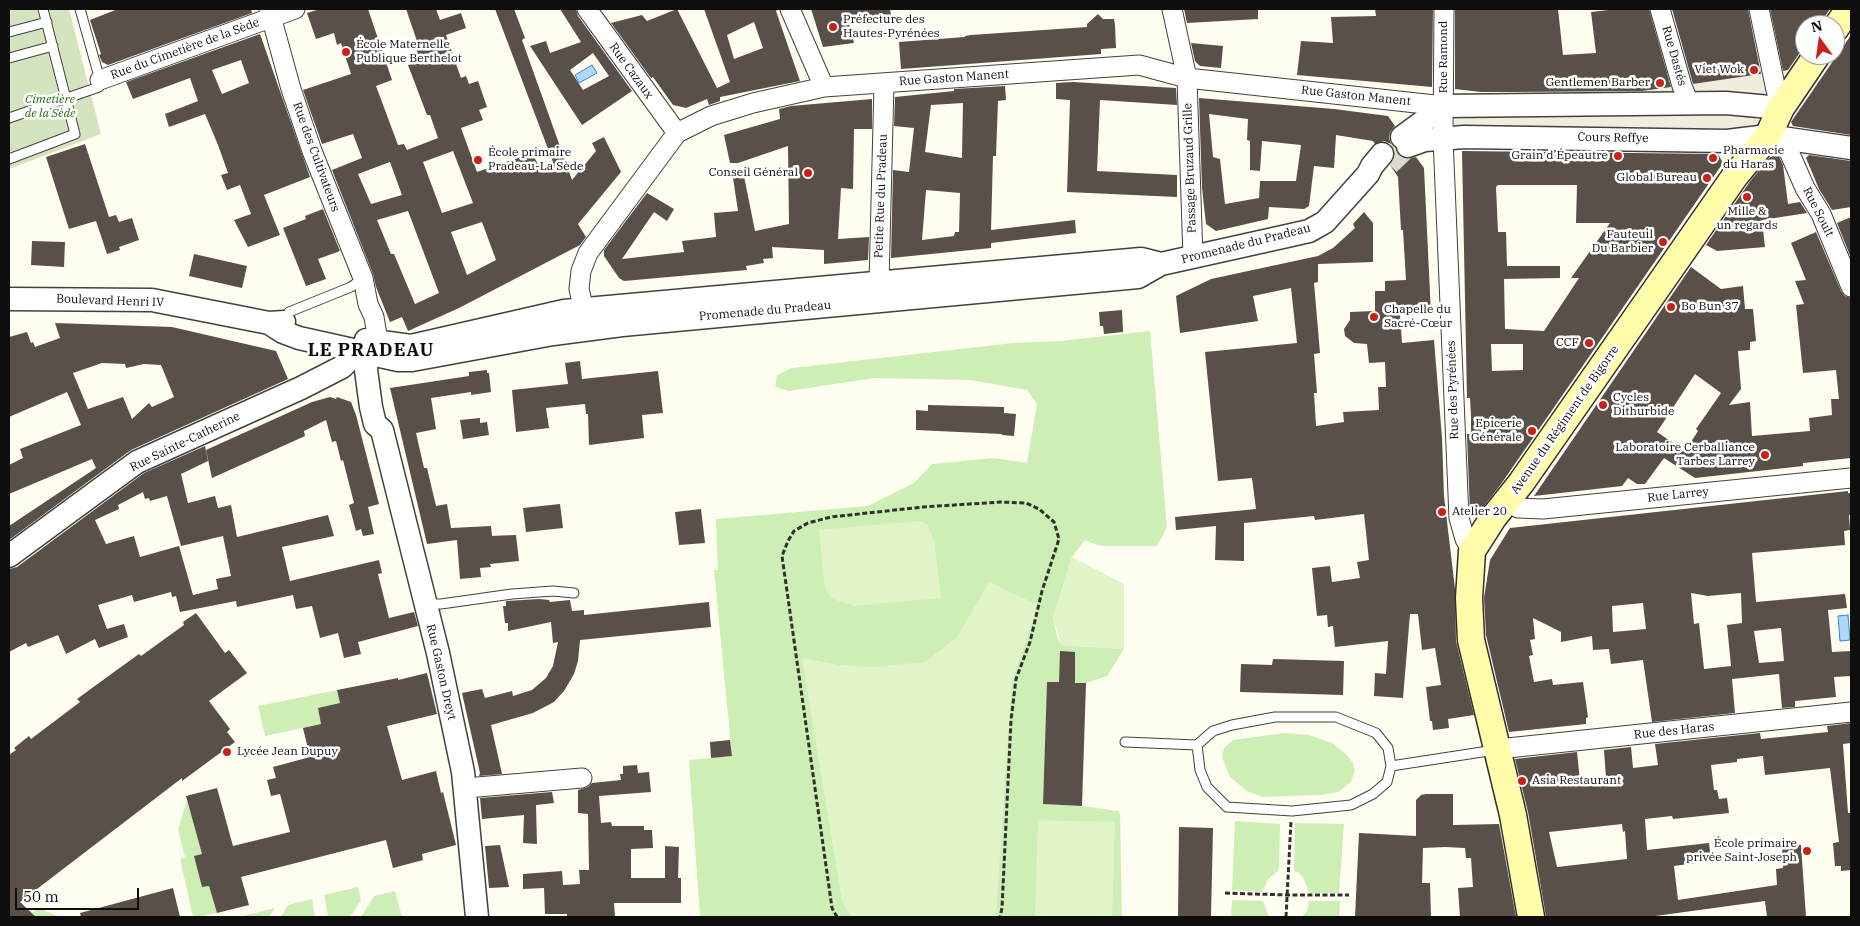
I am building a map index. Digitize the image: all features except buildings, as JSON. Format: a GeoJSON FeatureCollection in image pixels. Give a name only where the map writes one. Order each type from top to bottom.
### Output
{"type":"FeatureCollection","features":[{"type":"Feature","properties":{"kind":"main road","name":"Avenue du Régiment de Bigorre"},"geometry":{"type":"LineString","coordinates":[[1531,917],[1514,815],[1471,640],[1469,598],[1472,551],[1493,518],[1507,502],[1735,176],[1775,137],[1781,108],[1810,65]]}},
{"type":"Feature","properties":{"kind":"street","name":"Rue du Cimetière de la Sède"},"geometry":{"type":"LineString","coordinates":[[100,80],[270,13],[295,9]]}},
{"type":"Feature","properties":{"kind":"street","name":"Rue Cazaux"},"geometry":{"type":"LineString","coordinates":[[587,9],[677,133]]}},
{"type":"Feature","properties":{"kind":"street"},"geometry":{"type":"LineString","coordinates":[[790,9],[824,87]]}},
{"type":"Feature","properties":{"kind":"street","name":"Passage Bruzaud Grille"},"geometry":{"type":"LineString","coordinates":[[1172,9],[1186,78],[1193,258]]}},
{"type":"Feature","properties":{"kind":"street","name":"Rue Ramond"},"geometry":{"type":"LineString","coordinates":[[1444,9],[1444,106]]}},
{"type":"Feature","properties":{"kind":"street","name":"Rue Dastés"},"geometry":{"type":"LineString","coordinates":[[1660,9],[1688,103]]}},
{"type":"Feature","properties":{"kind":"street"},"geometry":{"type":"LineString","coordinates":[[1443,138],[1405,141],[1444,106],[1736,103],[1781,108],[1759,9]]}},
{"type":"Feature","properties":{"kind":"street","name":"Rue des Cultivateurs"},"geometry":{"type":"LineString","coordinates":[[270,13],[291,88],[312,152],[363,278],[368,304],[374,317],[370,348]]}},
{"type":"Feature","properties":{"kind":"street","name":"Rue Gaston Manent"},"geometry":{"type":"LineString","coordinates":[[584,310],[580,289],[581,271],[588,253],[677,133],[728,110],[824,87],[1139,65],[1186,78],[1444,106]]}},
{"type":"Feature","properties":{"kind":"street","name":"Petite Rue du Pradeau"},"geometry":{"type":"LineString","coordinates":[[879,283],[884,83]]}},
{"type":"Feature","properties":{"kind":"street","name":"Rue des Pyrénées"},"geometry":{"type":"LineString","coordinates":[[1444,106],[1443,138],[1459,518],[1465,539],[1472,551]]}},
{"type":"Feature","properties":{"kind":"street","name":"Cours Reffye"},"geometry":{"type":"LineString","coordinates":[[1443,138],[1728,140],[1775,137],[1851,148]]}},
{"type":"Feature","properties":{"kind":"street","name":"Rue Soult"},"geometry":{"type":"LineString","coordinates":[[1775,137],[1821,214],[1851,287]]}},
{"type":"Feature","properties":{"kind":"street","name":"Promenade du Pradeau"},"geometry":{"type":"LineString","coordinates":[[370,348],[398,360],[412,360],[553,334],[622,325],[1138,277],[1161,264],[1309,230],[1325,222],[1368,174],[1372,166],[1386,159]]}},
{"type":"Feature","properties":{"kind":"street","name":"Promenade du Pradeau"},"geometry":{"type":"LineString","coordinates":[[370,348],[411,346],[564,312],[1141,259],[1161,264]]}},
{"type":"Feature","properties":{"kind":"street"},"geometry":{"type":"LineString","coordinates":[[864,302],[876,294],[879,283]]}},
{"type":"Feature","properties":{"kind":"street","name":"Boulevard Henri IV"},"geometry":{"type":"LineString","coordinates":[[9,299],[152,300],[278,322],[283,332],[299,338],[370,348]]}},
{"type":"Feature","properties":{"kind":"street","name":"Rue Gaston Dreyt"},"geometry":{"type":"LineString","coordinates":[[370,348],[366,370],[370,408],[375,424],[382,430],[446,689],[466,788],[477,917]]}},
{"type":"Feature","properties":{"kind":"street","name":"Rue Sainte-Catherine"},"geometry":{"type":"LineString","coordinates":[[9,556],[137,462],[342,368],[370,348]]}},
{"type":"Feature","properties":{"kind":"street","name":"Rue Larrey"},"geometry":{"type":"LineString","coordinates":[[1507,502],[1518,508],[1543,509],[1851,478]]}},
{"type":"Feature","properties":{"kind":"street","name":"Rue des Haras"},"geometry":{"type":"LineString","coordinates":[[1498,749],[1851,712]]}},
{"type":"Feature","properties":{"kind":"street"},"geometry":{"type":"LineString","coordinates":[[466,788],[582,778]]}},
{"type":"Feature","properties":{"kind":"lane"},"geometry":{"type":"LineString","coordinates":[[9,159],[75,134],[43,9]]}},
{"type":"Feature","properties":{"kind":"lane"},"geometry":{"type":"LineString","coordinates":[[9,118],[99,87],[100,80],[80,9]]}},
{"type":"Feature","properties":{"kind":"lane"},"geometry":{"type":"LineString","coordinates":[[9,32],[47,22]]}},
{"type":"Feature","properties":{"kind":"lane"},"geometry":{"type":"LineString","coordinates":[[9,58],[53,46]]}},
{"type":"Feature","properties":{"kind":"lane"},"geometry":{"type":"LineString","coordinates":[[278,322],[289,312],[351,287],[363,278]]}},
{"type":"Feature","properties":{"kind":"lane"},"geometry":{"type":"LineString","coordinates":[[425,604],[441,604],[512,594],[553,591],[574,593]]}},
{"type":"Feature","properties":{"kind":"lane"},"geometry":{"type":"LineString","coordinates":[[1125,742],[1197,745],[1213,731],[1232,725],[1275,717],[1336,717],[1376,733],[1388,748],[1391,766],[1387,782],[1373,794],[1351,805],[1292,811],[1226,807],[1207,788],[1200,770],[1197,745]]}},
{"type":"Feature","properties":{"kind":"lane"},"geometry":{"type":"LineString","coordinates":[[1391,766],[1498,749]]}},
{"type":"Feature","properties":{"kind":"path"},"geometry":{"type":"LineString","coordinates":[[837,917],[832,908],[782,556],[794,531],[808,522],[831,517],[923,507],[1001,502],[1026,503],[1039,509],[1054,522],[1059,538],[1042,591],[1030,642],[1016,679],[1011,720],[1000,917]]}},
{"type":"Feature","properties":{"kind":"path"},"geometry":{"type":"LineString","coordinates":[[1286,917],[1292,811]]}},
{"type":"Feature","properties":{"kind":"path"},"geometry":{"type":"LineString","coordinates":[[1224,893],[1349,895]]}},
{"type":"Feature","properties":{"kind":"green space","name":"Cimetière de la Sède"},"geometry":{"type":"Polygon","coordinates":[[[9,9],[69,9],[101,134],[9,169],[9,9]]]}},
{"type":"Feature","properties":{"kind":"green space"},"geometry":{"type":"Polygon","coordinates":[[[1150,331],[1167,527],[1157,546],[1100,546],[1085,540],[1072,557],[1053,618],[1057,636],[1061,645],[1124,649],[1107,676],[1086,683],[1047,682],[1043,804],[1082,806],[1118,811],[1120,814],[1122,917],[700,917],[689,760],[732,756],[714,570],[718,570],[716,519],[868,506],[914,483],[932,464],[994,458],[1027,463],[1037,404],[1027,390],[970,380],[874,378],[789,391],[775,387],[777,375],[792,368],[1013,343],[1061,341],[1150,331]]]}},
{"type":"Feature","properties":{"kind":"green space"},"geometry":{"type":"Polygon","coordinates":[[[920,521],[927,524],[934,540],[941,598],[854,606],[833,599],[825,589],[819,530],[920,521]]]}},
{"type":"Feature","properties":{"kind":"green space"},"geometry":{"type":"Polygon","coordinates":[[[1072,557],[1124,584],[1124,649],[1061,645],[1053,618],[1072,557]]]}},
{"type":"Feature","properties":{"kind":"green space"},"geometry":{"type":"Polygon","coordinates":[[[989,582],[1038,605],[1012,681],[996,915],[995,917],[851,917],[842,901],[802,658],[840,665],[874,667],[925,662],[957,637],[989,582]]]}},
{"type":"Feature","properties":{"kind":"green space"},"geometry":{"type":"Polygon","coordinates":[[[337,690],[340,703],[318,708],[321,724],[265,736],[258,706],[337,690]]]}},
{"type":"Feature","properties":{"kind":"green space"},"geometry":{"type":"Polygon","coordinates":[[[1285,733],[1309,735],[1332,743],[1347,755],[1353,763],[1355,771],[1351,782],[1338,792],[1320,795],[1263,797],[1247,791],[1230,777],[1222,757],[1224,748],[1233,740],[1285,733]]]}},
{"type":"Feature","properties":{"kind":"green space"},"geometry":{"type":"Polygon","coordinates":[[[187,800],[202,854],[202,887],[209,886],[217,913],[200,917],[193,917],[180,859],[185,857],[178,830],[187,800]]]}},
{"type":"Feature","properties":{"kind":"green space"},"geometry":{"type":"Polygon","coordinates":[[[1038,820],[1115,822],[1112,917],[1035,917],[1038,820]]]}},
{"type":"Feature","properties":{"kind":"green space"},"geometry":{"type":"Polygon","coordinates":[[[1235,821],[1280,824],[1279,870],[1268,879],[1262,892],[1232,890],[1235,821]]]}},
{"type":"Feature","properties":{"kind":"green space"},"geometry":{"type":"Polygon","coordinates":[[[1295,823],[1344,824],[1339,893],[1309,893],[1304,879],[1299,873],[1294,871],[1295,823]]]}},
{"type":"Feature","properties":{"kind":"green space"},"geometry":{"type":"Polygon","coordinates":[[[358,887],[361,900],[350,917],[328,917],[324,895],[358,887]]]}},
{"type":"Feature","properties":{"kind":"green space"},"geometry":{"type":"Polygon","coordinates":[[[395,891],[402,917],[361,917],[374,896],[395,891]]]}},
{"type":"Feature","properties":{"kind":"green space"},"geometry":{"type":"Polygon","coordinates":[[[312,899],[315,917],[281,917],[288,905],[312,899]]]}},
{"type":"Feature","properties":{"kind":"green space"},"geometry":{"type":"Polygon","coordinates":[[[1232,900],[1263,901],[1269,917],[1231,917],[1232,900]]]}},
{"type":"Feature","properties":{"kind":"green space"},"geometry":{"type":"Polygon","coordinates":[[[1309,901],[1340,901],[1339,917],[1301,917],[1307,911],[1309,901]]]}},
{"type":"Feature","properties":{"kind":"green space"},"geometry":{"type":"Polygon","coordinates":[[[38,908],[60,917],[28,917],[38,908]]]}},
{"type":"Feature","properties":{"kind":"green space"},"geometry":{"type":"Polygon","coordinates":[[[275,908],[269,917],[239,917],[275,908]]]}},
{"type":"Feature","properties":{"kind":"shaded area"},"geometry":{"type":"Polygon","coordinates":[[[1787,71],[1771,98],[1637,101],[1637,92],[1787,71]]]}},
{"type":"Feature","properties":{"kind":"shaded area"},"geometry":{"type":"Polygon","coordinates":[[[1723,113],[1757,116],[1758,126],[1723,135],[1723,128],[1456,129],[1454,124],[1457,114],[1723,113]]]}},
{"type":"Feature","properties":{"kind":"water"},"geometry":{"type":"Polygon","coordinates":[[[592,65],[597,73],[579,83],[575,75],[592,65]]]}},
{"type":"Feature","properties":{"kind":"water"},"geometry":{"type":"Polygon","coordinates":[[[1848,615],[1850,640],[1840,641],[1838,616],[1848,615]]]}},
{"type":"Feature","properties":{"kind":"tunnel"},"geometry":{"type":"LineString","coordinates":[[1389,164],[1408,146]]}},
{"type":"Feature","properties":{"kind":"place","name":"Préfecture des Hautes-Pyrénées"},"geometry":{"type":"Point","coordinates":[833,27]}},
{"type":"Feature","properties":{"kind":"place","name":"École Maternelle Publique Berthelot"},"geometry":{"type":"Point","coordinates":[346,52]}},
{"type":"Feature","properties":{"kind":"place","name":"Viet Wok"},"geometry":{"type":"Point","coordinates":[1754,70]}},
{"type":"Feature","properties":{"kind":"place","name":"Gentlemen Barber"},"geometry":{"type":"Point","coordinates":[1660,83]}},
{"type":"Feature","properties":{"kind":"place","name":"Grain d’Épeautre"},"geometry":{"type":"Point","coordinates":[1618,156]}},
{"type":"Feature","properties":{"kind":"place","name":"Pharmacie du Haras"},"geometry":{"type":"Point","coordinates":[1713,158]}},
{"type":"Feature","properties":{"kind":"place","name":"École primaire Pradeau-La Sède"},"geometry":{"type":"Point","coordinates":[478,160]}},
{"type":"Feature","properties":{"kind":"place","name":"Conseil Général"},"geometry":{"type":"Point","coordinates":[808,173]}},
{"type":"Feature","properties":{"kind":"place","name":"Global Bureau"},"geometry":{"type":"Point","coordinates":[1707,178]}},
{"type":"Feature","properties":{"kind":"place","name":"Mille & un regards"},"geometry":{"type":"Point","coordinates":[1747,197]}},
{"type":"Feature","properties":{"kind":"place","name":"Fauteuil Du Barbier"},"geometry":{"type":"Point","coordinates":[1663,242]}},
{"type":"Feature","properties":{"kind":"place","name":"Bo Bun 37"},"geometry":{"type":"Point","coordinates":[1671,307]}},
{"type":"Feature","properties":{"kind":"place","name":"Chapelle du Sacré-Cœur"},"geometry":{"type":"Point","coordinates":[1374,317]}},
{"type":"Feature","properties":{"kind":"place","name":"CCF"},"geometry":{"type":"Point","coordinates":[1589,343]}},
{"type":"Feature","properties":{"kind":"place","name":"Cycles Dithurbide"},"geometry":{"type":"Point","coordinates":[1603,405]}},
{"type":"Feature","properties":{"kind":"place","name":"Epicerie Générale"},"geometry":{"type":"Point","coordinates":[1532,431]}},
{"type":"Feature","properties":{"kind":"place","name":"Laboratoire Cerballiance Tarbes Larrey"},"geometry":{"type":"Point","coordinates":[1765,455]}},
{"type":"Feature","properties":{"kind":"place","name":"Atelier 20"},"geometry":{"type":"Point","coordinates":[1442,512]}},
{"type":"Feature","properties":{"kind":"place","name":"Lycée Jean Dupuy"},"geometry":{"type":"Point","coordinates":[227,752]}},
{"type":"Feature","properties":{"kind":"place","name":"Asia Restaurant"},"geometry":{"type":"Point","coordinates":[1522,781]}},
{"type":"Feature","properties":{"kind":"place","name":"École primaire privée Saint-Joseph"},"geometry":{"type":"Point","coordinates":[1807,851]}},
{"type":"Feature","properties":{"kind":"district","name":"LE PRADEAU"},"geometry":{"type":"Point","coordinates":[371,351]}}]}
